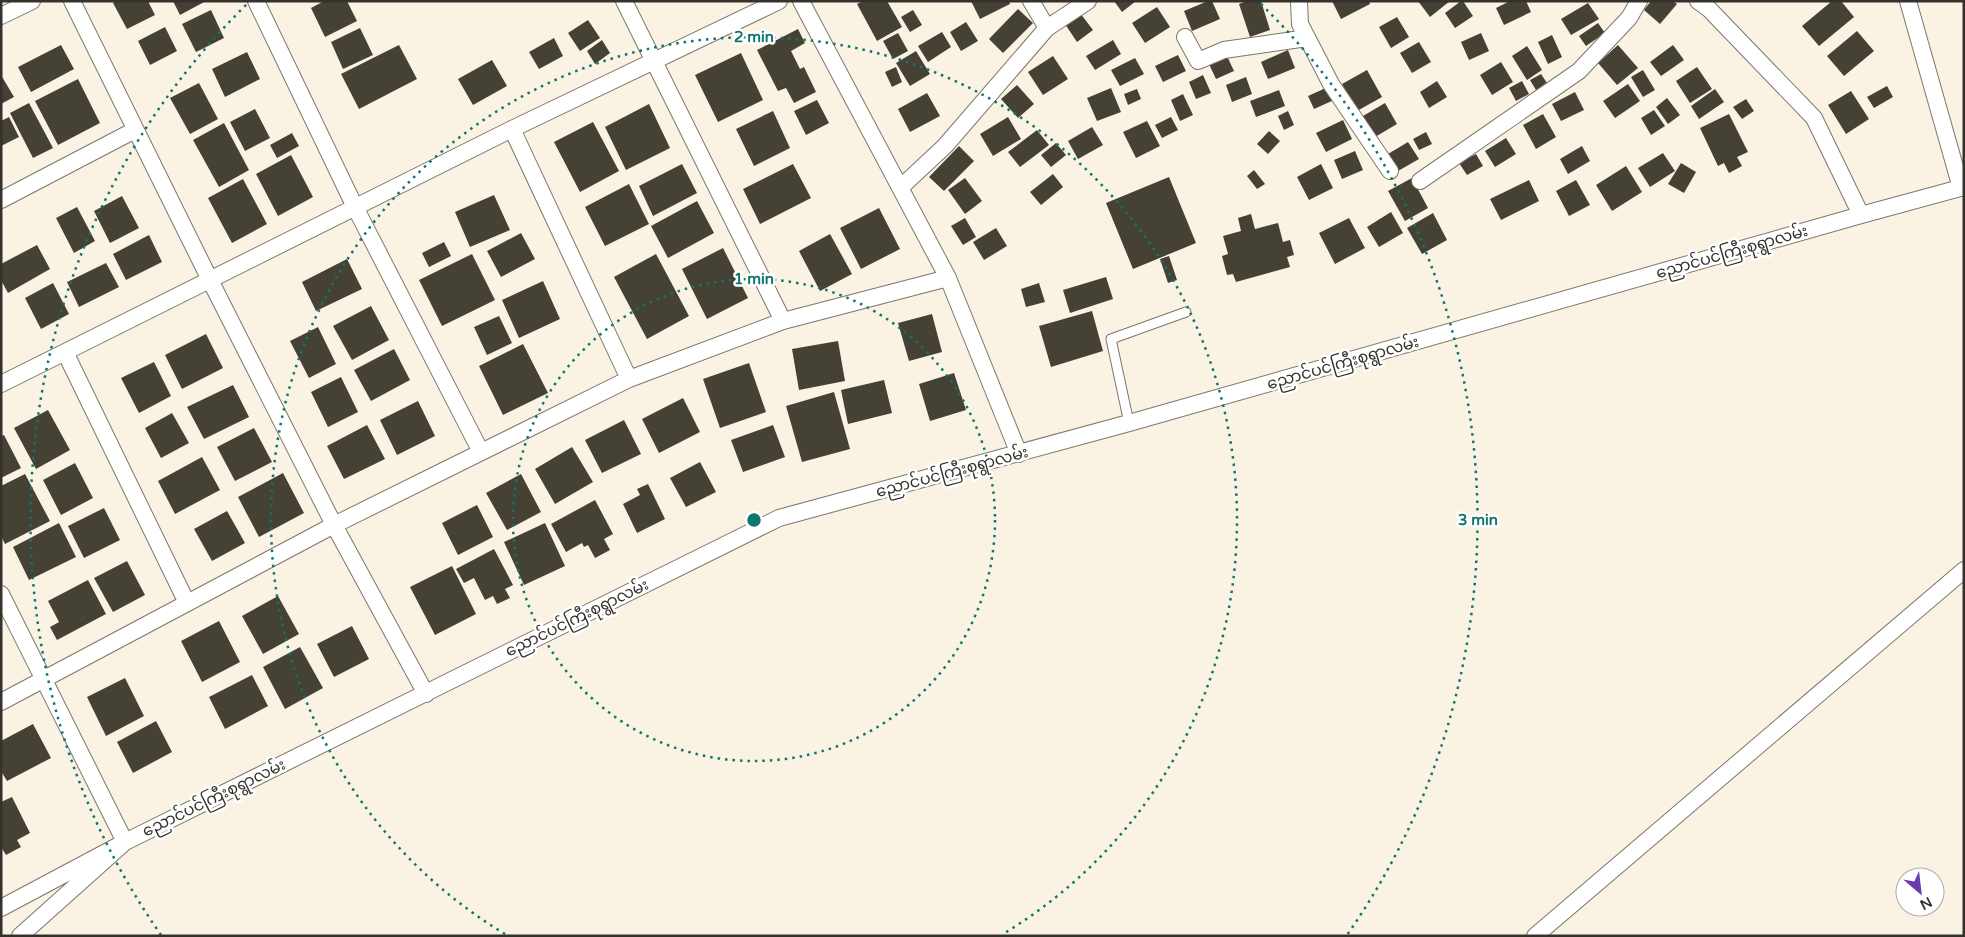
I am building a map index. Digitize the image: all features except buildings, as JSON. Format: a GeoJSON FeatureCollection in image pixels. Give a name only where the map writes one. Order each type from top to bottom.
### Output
{"type":"FeatureCollection","features":[{"type":"Feature","properties":{"kind":"street"},"geometry":{"type":"LineString","coordinates":[[1,16],[32,1]]}},
{"type":"Feature","properties":{"kind":"street"},"geometry":{"type":"LineString","coordinates":[[72,1],[334,525],[426,694]]}},
{"type":"Feature","properties":{"kind":"street"},"geometry":{"type":"LineString","coordinates":[[256,1],[355,207],[481,452]]}},
{"type":"Feature","properties":{"kind":"street"},"geometry":{"type":"LineString","coordinates":[[624,1],[783,321]]}},
{"type":"Feature","properties":{"kind":"street"},"geometry":{"type":"LineString","coordinates":[[1,384],[512,129],[779,1]]}},
{"type":"Feature","properties":{"kind":"street"},"geometry":{"type":"LineString","coordinates":[[801,1],[948,278],[1019,454]]}},
{"type":"Feature","properties":{"kind":"street"},"geometry":{"type":"LineString","coordinates":[[1030,1],[1048,28]]}},
{"type":"Feature","properties":{"kind":"street"},"geometry":{"type":"LineString","coordinates":[[900,188],[945,146],[1048,28],[1088,1]]}},
{"type":"Feature","properties":{"kind":"street"},"geometry":{"type":"LineString","coordinates":[[1299,1],[1300,24],[1331,84],[1390,171]]}},
{"type":"Feature","properties":{"kind":"street"},"geometry":{"type":"LineString","coordinates":[[1420,181],[1580,71],[1629,18],[1639,1]]}},
{"type":"Feature","properties":{"kind":"street"},"geometry":{"type":"LineString","coordinates":[[1698,1],[1709,9],[1814,118],[1861,215]]}},
{"type":"Feature","properties":{"kind":"street"},"geometry":{"type":"LineString","coordinates":[[1908,1],[1962,188]]}},
{"type":"Feature","properties":{"kind":"street"},"geometry":{"type":"LineString","coordinates":[[1186,37],[1198,61],[1224,50],[1308,38]]}},
{"type":"Feature","properties":{"kind":"street"},"geometry":{"type":"LineString","coordinates":[[512,129],[629,379]]}},
{"type":"Feature","properties":{"kind":"street"},"geometry":{"type":"LineString","coordinates":[[1,200],[135,130]]}},
{"type":"Feature","properties":{"kind":"street","name":"ညောင်ပင်ကြီးစုရွာလမ်း"},"geometry":{"type":"LineString","coordinates":[[20,936],[125,842],[779,518],[1019,454],[1962,188]]}},
{"type":"Feature","properties":{"kind":"street"},"geometry":{"type":"LineString","coordinates":[[1,702],[334,525],[629,379],[783,321],[948,278]]}},
{"type":"Feature","properties":{"kind":"street"},"geometry":{"type":"LineString","coordinates":[[65,352],[187,603]]}},
{"type":"Feature","properties":{"kind":"street"},"geometry":{"type":"LineString","coordinates":[[1535,936],[1964,570]]}},
{"type":"Feature","properties":{"kind":"street"},"geometry":{"type":"LineString","coordinates":[[1,594],[125,842],[1,908]]}},
{"type":"Feature","properties":{"kind":"lane"},"geometry":{"type":"LineString","coordinates":[[1128,423],[1111,338],[1186,312]]}}]}
